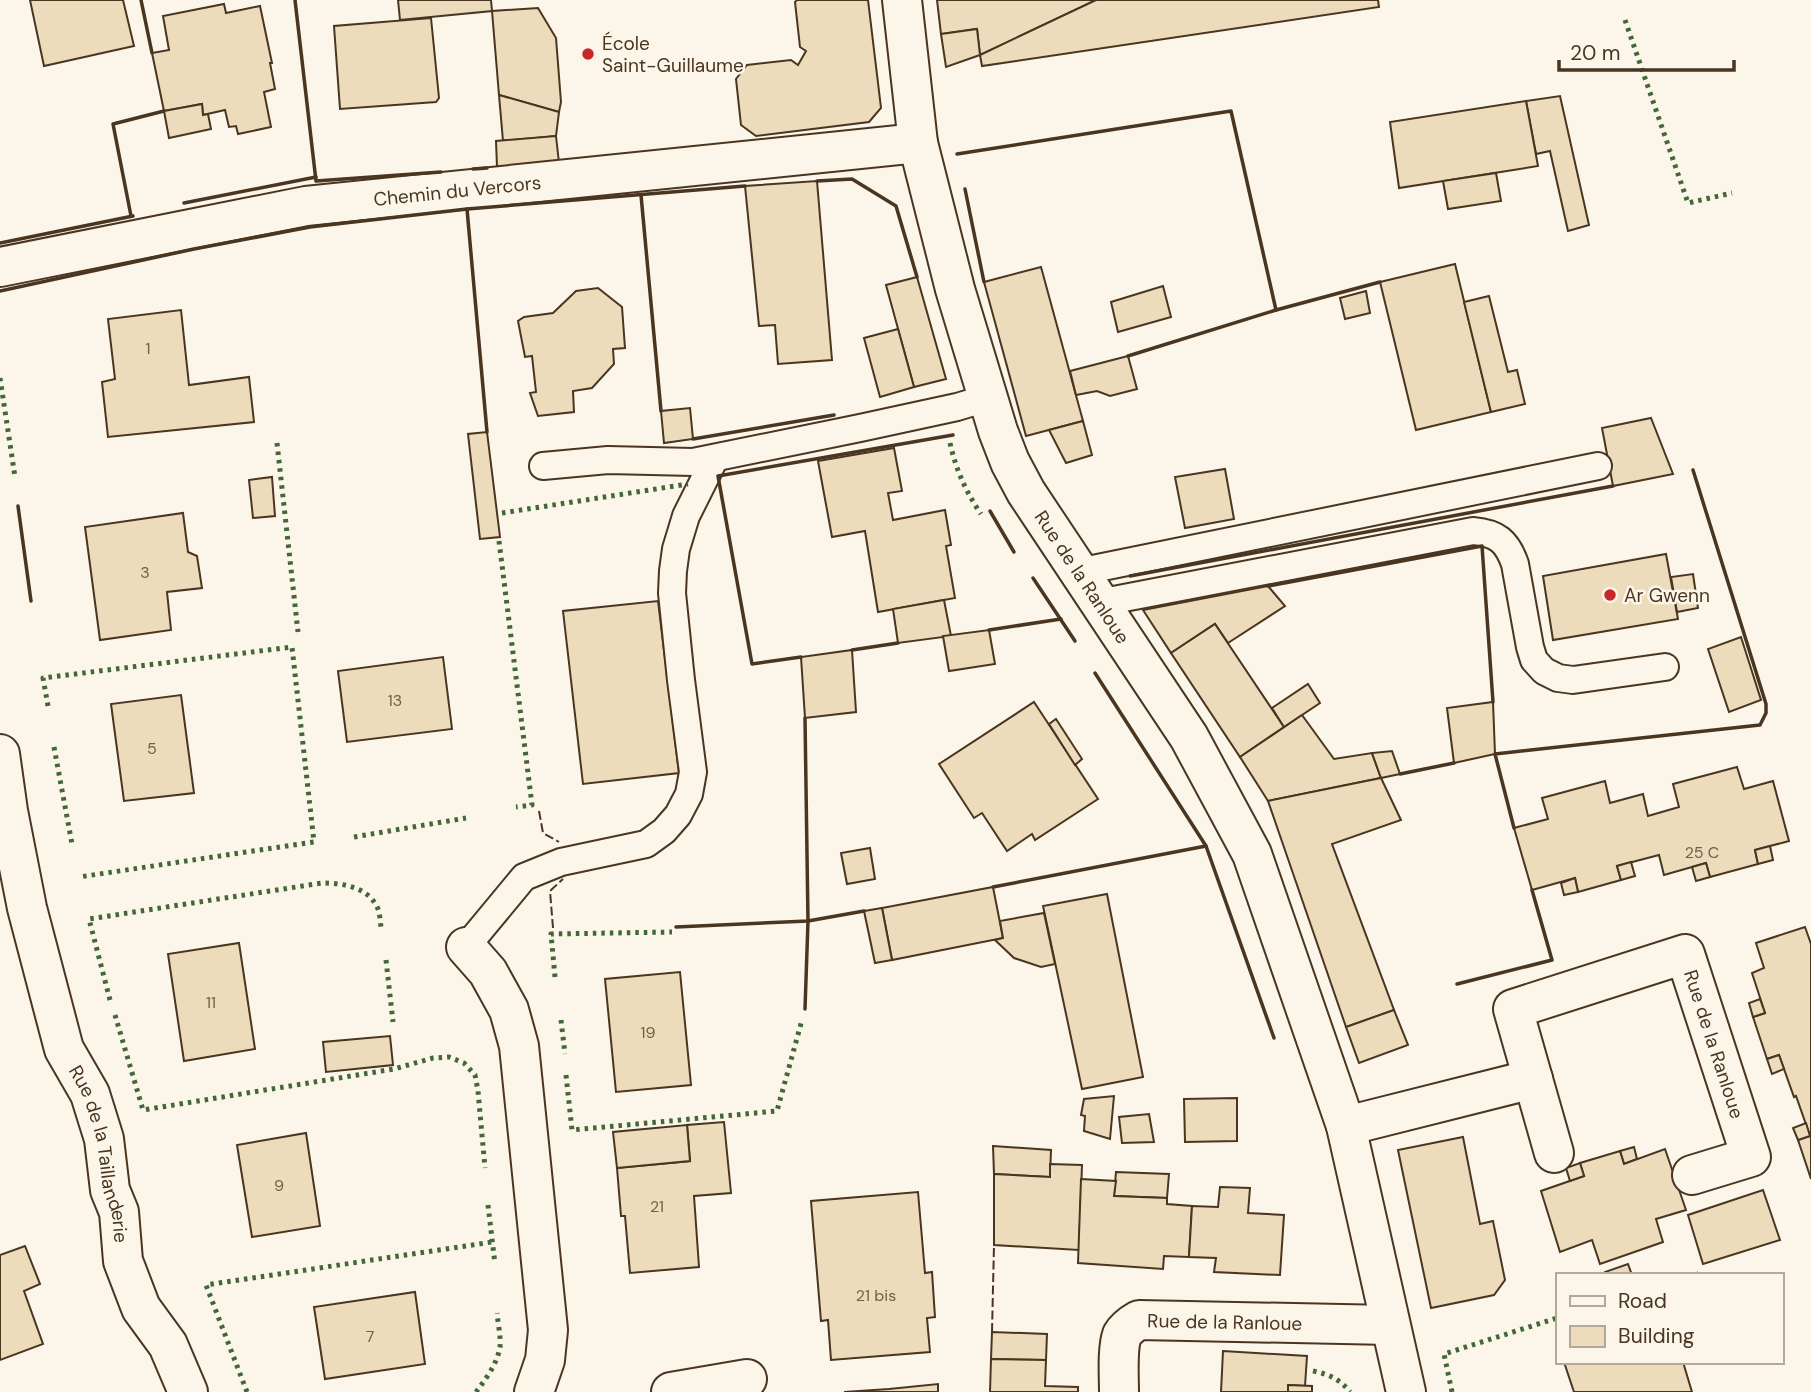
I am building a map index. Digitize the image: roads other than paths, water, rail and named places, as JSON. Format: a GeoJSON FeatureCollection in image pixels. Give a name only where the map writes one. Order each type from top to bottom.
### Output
{"type":"FeatureCollection","features":[{"type":"Feature","properties":{"kind":"street","name":"Rue de la Ranloue"},"geometry":{"type":"LineString","coordinates":[[902,0],[919,143],[955,289],[1002,441],[1026,492],[1189,737],[1252,854],[1346,1126],[1406,1392]]}},
{"type":"Feature","properties":{"kind":"street","name":"Chemin du Vercors"},"geometry":{"type":"LineString","coordinates":[[0,267],[306,206],[919,143]]}},
{"type":"Feature","properties":{"kind":"street","name":"Rue de la Taillanderie"},"geometry":{"type":"LineString","coordinates":[[0,754],[8,811],[14,910],[64,1049],[90,1094],[104,1139],[110,1190],[119,1212],[123,1261],[141,1308],[168,1345],[188,1392]]}},
{"type":"Feature","properties":{"kind":"street"},"geometry":{"type":"LineString","coordinates":[[466,947],[488,972],[509,1010],[519,1046],[548,1330],[545,1360],[537,1391]]}},
{"type":"Feature","properties":{"kind":"street","name":"Rue de la Ranloue"},"geometry":{"type":"LineString","coordinates":[[1554,1153],[1513,1009],[1685,954],[1751,1157],[1692,1175]]}},
{"type":"Feature","properties":{"kind":"street"},"geometry":{"type":"LineString","coordinates":[[1346,1126],[1532,1079]]}},
{"type":"Feature","properties":{"kind":"street","name":"Rue de la Ranloue"},"geometry":{"type":"LineString","coordinates":[[1119,1392],[1122,1335],[1129,1326],[1139,1320],[1390,1325]]}},
{"type":"Feature","properties":{"kind":"street"},"geometry":{"type":"LineString","coordinates":[[671,1392],[747,1379]]}},
{"type":"Feature","properties":{"kind":"lane"},"geometry":{"type":"LineString","coordinates":[[543,466],[608,460],[693,462],[857,417],[957,407],[987,398]]}},
{"type":"Feature","properties":{"kind":"lane"},"geometry":{"type":"LineString","coordinates":[[466,947],[524,877],[561,862],[646,844],[664,831],[678,815],[689,794],[693,772],[674,618],[673,571],[676,549],[686,516],[715,458]]}},
{"type":"Feature","properties":{"kind":"lane"},"geometry":{"type":"LineString","coordinates":[[1088,587],[1598,466]]}},
{"type":"Feature","properties":{"kind":"lane"},"geometry":{"type":"LineString","coordinates":[[1088,587],[1461,534],[1473,530],[1496,536],[1505,543],[1511,553],[1530,647],[1534,660],[1544,671],[1573,681],[1665,667]]}},
{"type":"Feature","properties":{"kind":"place","name":"École Saint-Guillaume"},"geometry":{"type":"Point","coordinates":[588,54]}},
{"type":"Feature","properties":{"kind":"place","name":"Ar Gwenn"},"geometry":{"type":"Point","coordinates":[1610,595]}}]}
